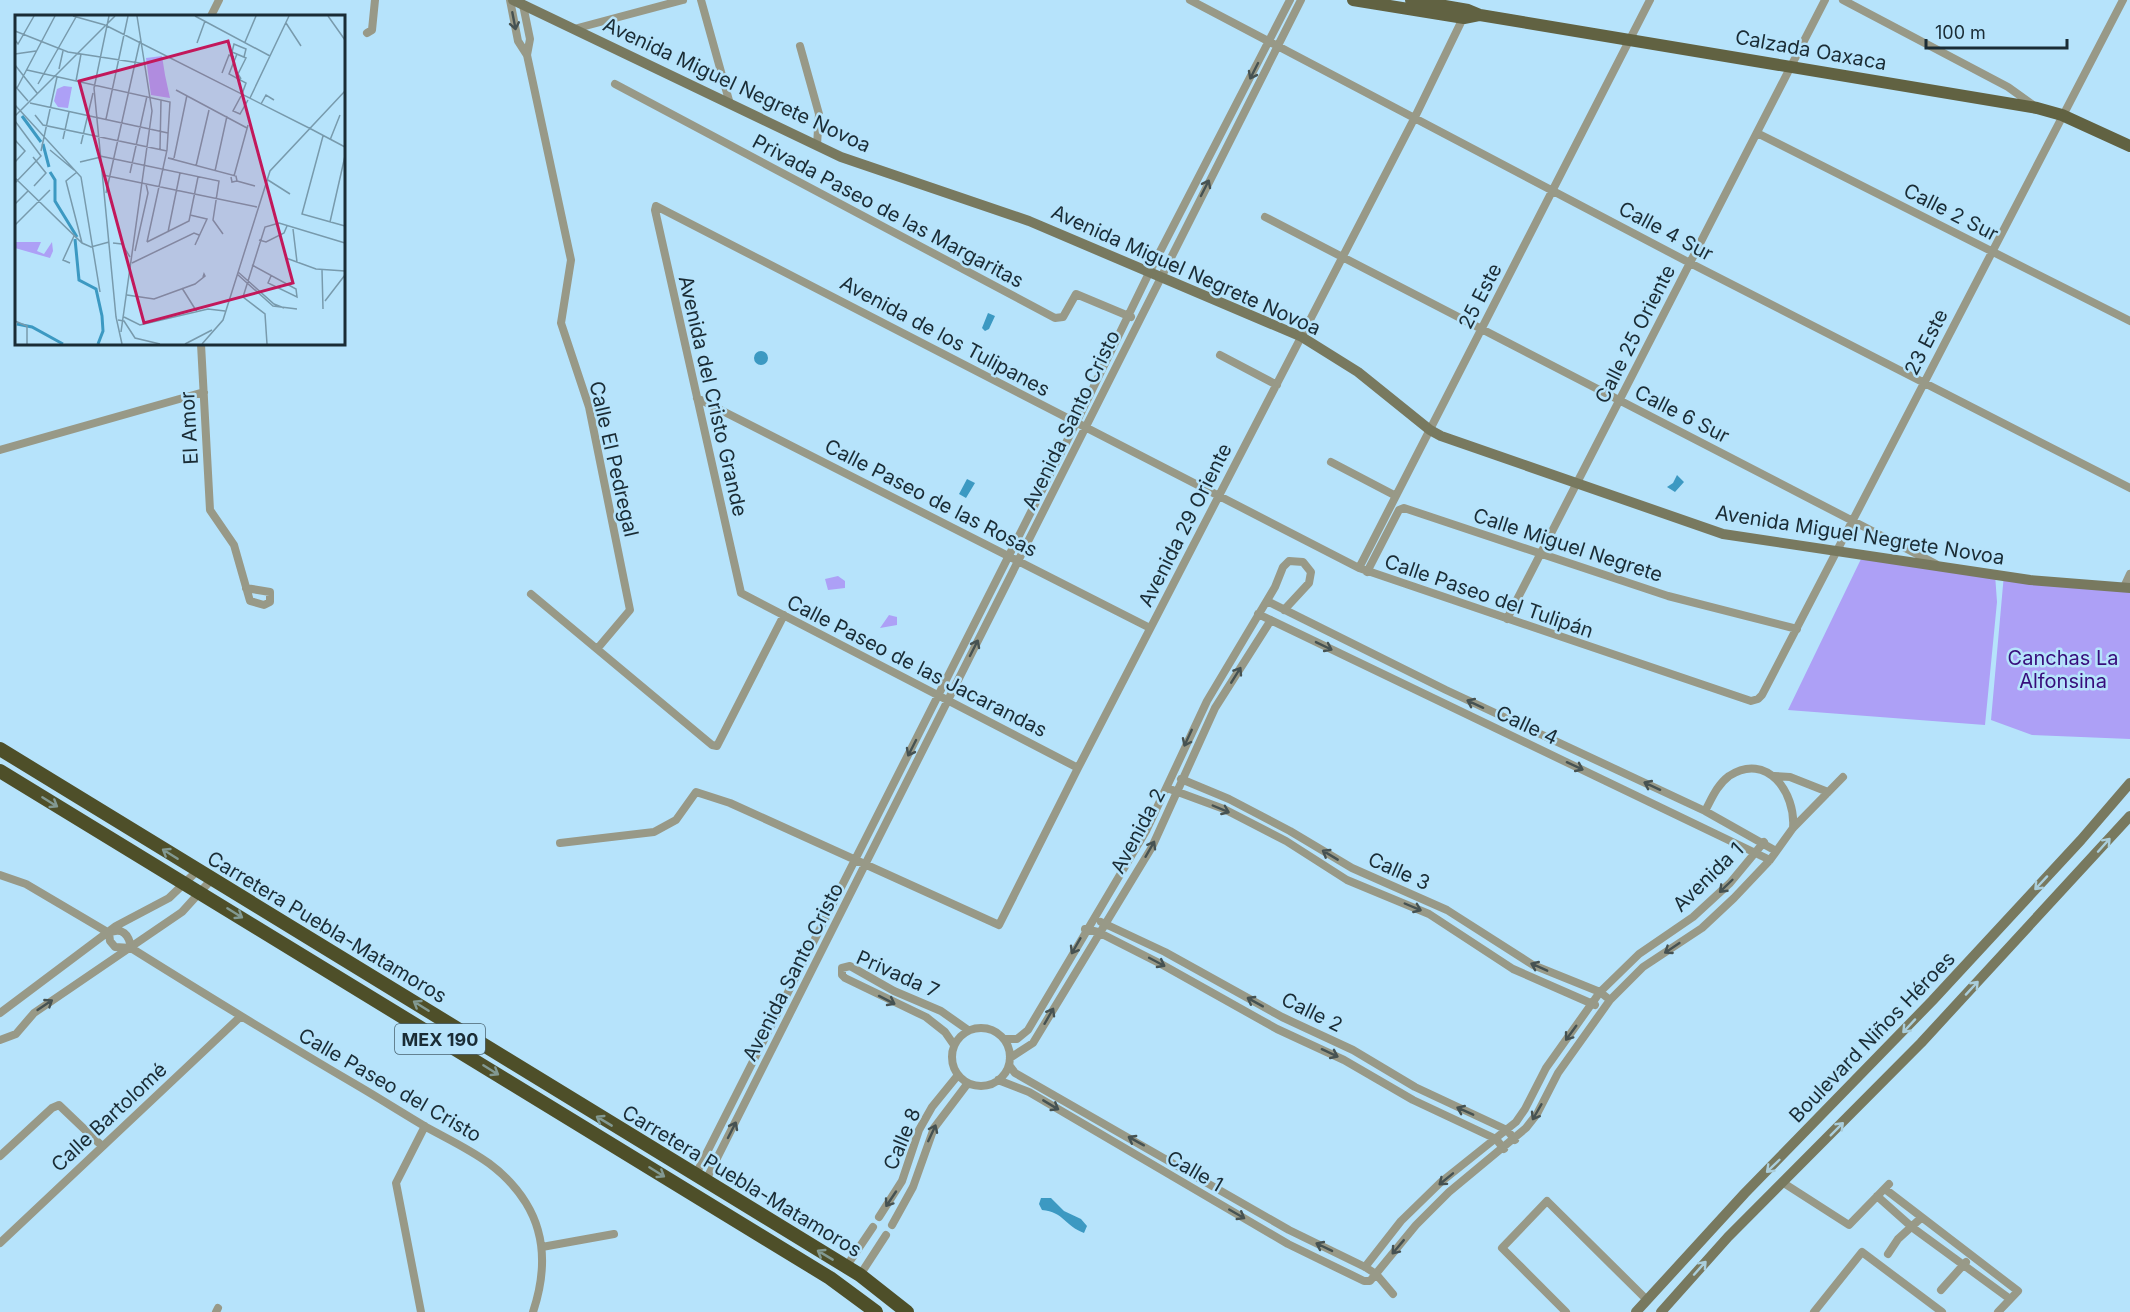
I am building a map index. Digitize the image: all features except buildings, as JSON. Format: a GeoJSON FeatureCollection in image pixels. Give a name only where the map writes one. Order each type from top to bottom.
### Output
{"type":"FeatureCollection","features":[{"type":"Feature","properties":{"kind":"highway","name":"Carretera Puebla-Matamoros"},"geometry":{"type":"LineString","coordinates":[[0,749],[860,1275],[907,1312]]}},
{"type":"Feature","properties":{"kind":"highway","name":"Carretera Puebla-Matamoros"},"geometry":{"type":"LineString","coordinates":[[0,771],[830,1278],[876,1312]]}},
{"type":"Feature","properties":{"kind":"main road","name":"Calzada Oaxaca"},"geometry":{"type":"LineString","coordinates":[[1353,0],[1465,10]]}},
{"type":"Feature","properties":{"kind":"main road","name":"Calzada Oaxaca"},"geometry":{"type":"LineString","coordinates":[[1411,0],[1630,40],[2037,108],[2062,115],[2130,146]]}},
{"type":"Feature","properties":{"kind":"main road","name":"Avenida Miguel Negrete Novoa"},"geometry":{"type":"LineString","coordinates":[[515,2],[841,157],[1029,221],[1302,337],[1358,372],[1430,430],[1578,484],[1723,534],[2030,580],[2127,588]]}},
{"type":"Feature","properties":{"kind":"main road","name":"Boulevard Niños Héroes"},"geometry":{"type":"LineString","coordinates":[[1636,1312],[1745,1192],[1932,1001],[2081,840],[2130,783]]}},
{"type":"Feature","properties":{"kind":"main road","name":"Boulevard Niños Héroes"},"geometry":{"type":"LineString","coordinates":[[1666,1311],[1728,1237],[1921,1043],[2130,816]]}},
{"type":"Feature","properties":{"kind":"street"},"geometry":{"type":"LineString","coordinates":[[212,15],[219,0]]}},
{"type":"Feature","properties":{"kind":"street"},"geometry":{"type":"LineString","coordinates":[[367,33],[372,30],[375,0]]}},
{"type":"Feature","properties":{"kind":"street"},"geometry":{"type":"LineString","coordinates":[[574,29],[683,0]]}},
{"type":"Feature","properties":{"kind":"street"},"geometry":{"type":"LineString","coordinates":[[701,0],[730,104]]}},
{"type":"Feature","properties":{"kind":"street","name":"Calle 4 Sur"},"geometry":{"type":"LineString","coordinates":[[1190,0],[1690,263],[2130,488]]}},
{"type":"Feature","properties":{"kind":"street","name":"Avenida Santo Cristo"},"geometry":{"type":"LineString","coordinates":[[700,1179],[745,1105],[1086,428],[1138,320],[1179,216],[1290,0]]}},
{"type":"Feature","properties":{"kind":"street","name":"Avenida Santo Cristo"},"geometry":{"type":"LineString","coordinates":[[700,1179],[735,1099],[1076,423],[1128,315],[1189,220],[1301,0]]}},
{"type":"Feature","properties":{"kind":"street","name":"25 Este"},"geometry":{"type":"LineString","coordinates":[[1359,568],[1650,0]]}},
{"type":"Feature","properties":{"kind":"street","name":"Calle 25 Oriente"},"geometry":{"type":"LineString","coordinates":[[1507,619],[1825,0]]}},
{"type":"Feature","properties":{"kind":"street"},"geometry":{"type":"LineString","coordinates":[[1843,0],[2008,87],[2037,108]]}},
{"type":"Feature","properties":{"kind":"street","name":"23 Este"},"geometry":{"type":"LineString","coordinates":[[1758,699],[1797,629],[2123,0]]}},
{"type":"Feature","properties":{"kind":"street","name":"Calle El Pedregal"},"geometry":{"type":"LineString","coordinates":[[515,2],[530,39],[527,55]]}},
{"type":"Feature","properties":{"kind":"street","name":"Calle El Pedregal"},"geometry":{"type":"LineString","coordinates":[[515,2],[518,41],[527,55],[571,260],[561,323],[589,407],[630,610],[597,649]]}},
{"type":"Feature","properties":{"kind":"street","name":"Avenida 29 Oriente"},"geometry":{"type":"LineString","coordinates":[[865,866],[999,925],[1414,119],[1465,10]]}},
{"type":"Feature","properties":{"kind":"street"},"geometry":{"type":"LineString","coordinates":[[800,46],[819,114],[817,145]]}},
{"type":"Feature","properties":{"kind":"street","name":"Privada Paseo de las Margaritas"},"geometry":{"type":"LineString","coordinates":[[615,84],[1055,318],[1063,317],[1076,294],[1138,320]]}},
{"type":"Feature","properties":{"kind":"street"},"geometry":{"type":"LineString","coordinates":[[1229,120],[1238,124]]}},
{"type":"Feature","properties":{"kind":"street","name":"Calle 2 Sur"},"geometry":{"type":"LineString","coordinates":[[1756,133],[2130,321]]}},
{"type":"Feature","properties":{"kind":"street","name":"Avenida del Cristo Grande"},"geometry":{"type":"LineString","coordinates":[[656,206],[654,210],[741,593]]}},
{"type":"Feature","properties":{"kind":"street","name":"Avenida de los Tulipanes"},"geometry":{"type":"LineString","coordinates":[[656,206],[1219,496]]}},
{"type":"Feature","properties":{"kind":"street"},"geometry":{"type":"LineString","coordinates":[[1179,216],[1189,220]]}},
{"type":"Feature","properties":{"kind":"street","name":"Calle 6 Sur"},"geometry":{"type":"LineString","coordinates":[[1265,217],[1943,567]]}},
{"type":"Feature","properties":{"kind":"street","name":"El Amor"},"geometry":{"type":"LineString","coordinates":[[201,345],[210,510],[234,544],[246,588]]}},
{"type":"Feature","properties":{"kind":"street"},"geometry":{"type":"LineString","coordinates":[[1221,355],[1277,385]]}},
{"type":"Feature","properties":{"kind":"street"},"geometry":{"type":"LineString","coordinates":[[0,450],[204,392]]}},
{"type":"Feature","properties":{"kind":"street","name":"Calle Paseo de las Rosas"},"geometry":{"type":"LineString","coordinates":[[697,398],[1150,628]]}},
{"type":"Feature","properties":{"kind":"street"},"geometry":{"type":"LineString","coordinates":[[1331,462],[1396,496]]}},
{"type":"Feature","properties":{"kind":"street","name":"Calle Paseo del Tulipán"},"geometry":{"type":"LineString","coordinates":[[1219,496],[1367,572],[1751,701],[1758,699]]}},
{"type":"Feature","properties":{"kind":"street","name":"Calle Miguel Negrete"},"geometry":{"type":"LineString","coordinates":[[1367,572],[1399,510],[1404,508],[1668,596],[1797,629]]}},
{"type":"Feature","properties":{"kind":"street","name":"Avenida 2"},"geometry":{"type":"LineString","coordinates":[[1004,1039],[1017,1039],[1028,1030],[1092,918],[1146,831],[1207,701],[1266,601],[1282,567],[1289,561],[1303,562],[1311,572],[1309,583],[1284,610]]}},
{"type":"Feature","properties":{"kind":"street"},"geometry":{"type":"LineString","coordinates":[[2127,588],[2130,574]]}},
{"type":"Feature","properties":{"kind":"street","name":"Calle Paseo de las Jacarandas"},"geometry":{"type":"LineString","coordinates":[[741,593],[1078,768]]}},
{"type":"Feature","properties":{"kind":"street"},"geometry":{"type":"LineString","coordinates":[[531,594],[712,745],[717,746],[784,615]]}},
{"type":"Feature","properties":{"kind":"street","name":"Calle 4"},"geometry":{"type":"LineString","coordinates":[[1266,601],[1705,811],[1764,842]]}},
{"type":"Feature","properties":{"kind":"street"},"geometry":{"type":"LineString","coordinates":[[1258,614],[1271,620]]}},
{"type":"Feature","properties":{"kind":"street","name":"Calle 4"},"geometry":{"type":"LineString","coordinates":[[1271,620],[1758,852],[1770,860]]}},
{"type":"Feature","properties":{"kind":"street","name":"Avenida 2"},"geometry":{"type":"LineString","coordinates":[[1010,1061],[1033,1043],[1098,932],[1152,847],[1215,708],[1271,620]]}},
{"type":"Feature","properties":{"kind":"street"},"geometry":{"type":"LineString","coordinates":[[1551,755],[1557,742]]}},
{"type":"Feature","properties":{"kind":"street"},"geometry":{"type":"LineString","coordinates":[[1705,811],[1716,790],[1732,775],[1753,770],[1774,776],[1790,777],[1828,792]]}},
{"type":"Feature","properties":{"kind":"street","name":"Calle 3"},"geometry":{"type":"LineString","coordinates":[[1172,776],[1239,804],[1352,868],[1447,910],[1533,965],[1600,992],[1610,1000]]}},
{"type":"Feature","properties":{"kind":"street"},"geometry":{"type":"LineString","coordinates":[[1774,776],[1785,787],[1791,801],[1793,828]]}},
{"type":"Feature","properties":{"kind":"street"},"geometry":{"type":"LineString","coordinates":[[1776,851],[1793,828],[1843,777]]}},
{"type":"Feature","properties":{"kind":"street","name":"Calle 3"},"geometry":{"type":"LineString","coordinates":[[1167,788],[1234,814],[1286,841],[1347,880],[1429,914],[1513,969],[1593,1003],[1601,1011]]}},
{"type":"Feature","properties":{"kind":"street"},"geometry":{"type":"LineString","coordinates":[[560,843],[654,832],[676,820],[696,792],[730,803],[865,866]]}},
{"type":"Feature","properties":{"kind":"street","name":"Avenida 1"},"geometry":{"type":"LineString","coordinates":[[1365,1267],[1401,1221],[1441,1182],[1507,1130],[1526,1109],[1546,1068],[1600,992],[1639,954],[1693,917],[1758,852],[1764,842],[1776,851],[1770,860],[1702,928],[1643,967],[1610,1000],[1550,1086],[1537,1114],[1515,1140],[1449,1192],[1416,1225],[1376,1274]]}},
{"type":"Feature","properties":{"kind":"street"},"geometry":{"type":"LineString","coordinates":[[861,850],[870,855]]}},
{"type":"Feature","properties":{"kind":"street"},"geometry":{"type":"LineString","coordinates":[[0,1013],[109,933],[169,898],[197,871]]}},
{"type":"Feature","properties":{"kind":"street","name":"Calle Paseo del Cristo"},"geometry":{"type":"LineString","coordinates":[[0,875],[26,884],[109,933]]}},
{"type":"Feature","properties":{"kind":"street"},"geometry":{"type":"LineString","coordinates":[[0,1040],[16,1034],[34,1013],[182,912],[211,880]]}},
{"type":"Feature","properties":{"kind":"street"},"geometry":{"type":"LineString","coordinates":[[1377,892],[1381,881]]}},
{"type":"Feature","properties":{"kind":"street","name":"Calle 2"},"geometry":{"type":"LineString","coordinates":[[1092,918],[1165,952],[1282,1017],[1353,1050],[1415,1088],[1507,1130],[1515,1140]]}},
{"type":"Feature","properties":{"kind":"street","name":"Calle 2"},"geometry":{"type":"LineString","coordinates":[[1086,929],[1098,932],[1161,964],[1277,1029],[1344,1060],[1413,1100],[1496,1139],[1504,1149]]}},
{"type":"Feature","properties":{"kind":"street","name":"Calle Paseo del Cristo"},"geometry":{"type":"LineString","coordinates":[[109,933],[117,930],[124,933],[129,939],[130,948]]}},
{"type":"Feature","properties":{"kind":"street","name":"Calle Paseo del Cristo"},"geometry":{"type":"LineString","coordinates":[[109,933],[110,941],[115,947],[130,948],[240,1017],[425,1126],[486,1158],[507,1178],[526,1203],[542,1247],[542,1287],[533,1312]]}},
{"type":"Feature","properties":{"kind":"street","name":"Privada 7"},"geometry":{"type":"LineString","coordinates":[[954,1045],[945,1032],[926,1017],[845,978],[842,975],[842,969],[850,966],[894,991],[941,1011],[968,1030]]}},
{"type":"Feature","properties":{"kind":"street","name":"Calle Bartolomé"},"geometry":{"type":"LineString","coordinates":[[0,1243],[240,1017]]}},
{"type":"Feature","properties":{"kind":"street"},"geometry":{"type":"LineString","coordinates":[[1277,1029],[1282,1017]]}},
{"type":"Feature","properties":{"kind":"street"},"geometry":{"type":"LineString","coordinates":[[987,1028],[1004,1039],[1010,1061],[998,1080],[986,1086],[968,1083],[958,1075],[952,1065],[954,1045],[968,1030],[987,1028]]}},
{"type":"Feature","properties":{"kind":"street","name":"Calle 1"},"geometry":{"type":"LineString","coordinates":[[1010,1061],[1015,1073],[1289,1230],[1365,1267],[1376,1274],[1393,1294]]}},
{"type":"Feature","properties":{"kind":"street","name":"Calle 8"},"geometry":{"type":"LineString","coordinates":[[879,1217],[902,1181],[920,1130],[932,1107],[958,1075]]}},
{"type":"Feature","properties":{"kind":"street","name":"Calle 1"},"geometry":{"type":"LineString","coordinates":[[998,1080],[1029,1092],[1288,1244],[1364,1281],[1370,1281],[1376,1274]]}},
{"type":"Feature","properties":{"kind":"street","name":"Calle 8"},"geometry":{"type":"LineString","coordinates":[[892,1225],[913,1187],[934,1128],[968,1083]]}},
{"type":"Feature","properties":{"kind":"street"},"geometry":{"type":"LineString","coordinates":[[735,1099],[745,1105]]}},
{"type":"Feature","properties":{"kind":"street"},"geometry":{"type":"LineString","coordinates":[[0,1156],[52,1108],[59,1105],[102,1146]]}},
{"type":"Feature","properties":{"kind":"street"},"geometry":{"type":"LineString","coordinates":[[421,1312],[396,1183],[425,1126]]}},
{"type":"Feature","properties":{"kind":"street"},"geometry":{"type":"LineString","coordinates":[[1180,1181],[1186,1169]]}},
{"type":"Feature","properties":{"kind":"street"},"geometry":{"type":"LineString","coordinates":[[1782,1182],[1849,1225],[1887,1186],[1921,1218],[2018,1291],[1998,1312]]}},
{"type":"Feature","properties":{"kind":"street"},"geometry":{"type":"LineString","coordinates":[[1877,1196],[1913,1228],[2010,1299]]}},
{"type":"Feature","properties":{"kind":"street"},"geometry":{"type":"LineString","coordinates":[[1566,1312],[1502,1248],[1547,1200],[1647,1300]]}},
{"type":"Feature","properties":{"kind":"street"},"geometry":{"type":"LineString","coordinates":[[1888,1254],[1898,1239],[1913,1228],[1921,1218]]}},
{"type":"Feature","properties":{"kind":"street"},"geometry":{"type":"LineString","coordinates":[[846,1267],[873,1227]]}},
{"type":"Feature","properties":{"kind":"street"},"geometry":{"type":"LineString","coordinates":[[542,1247],[614,1234]]}},
{"type":"Feature","properties":{"kind":"street"},"geometry":{"type":"LineString","coordinates":[[860,1275],[886,1235]]}},
{"type":"Feature","properties":{"kind":"street"},"geometry":{"type":"LineString","coordinates":[[1814,1312],[1862,1252],[1942,1312]]}},
{"type":"Feature","properties":{"kind":"street"},"geometry":{"type":"LineString","coordinates":[[1941,1290],[1965,1265],[1970,1256]]}},
{"type":"Feature","properties":{"kind":"green space"},"geometry":{"type":"Polygon","coordinates":[[[1861,559],[1995,574],[1997,602],[1985,725],[1788,710],[1861,559]]]}},
{"type":"Feature","properties":{"kind":"green space","name":"Canchas La Alfonsina"},"geometry":{"type":"Polygon","coordinates":[[[2004,574],[2130,590],[2130,739],[2032,735],[1991,720],[2004,574]]]}},
{"type":"Feature","properties":{"kind":"green space"},"geometry":{"type":"Polygon","coordinates":[[[838,576],[845,581],[845,588],[828,590],[825,579],[838,576]]]}},
{"type":"Feature","properties":{"kind":"green space"},"geometry":{"type":"Polygon","coordinates":[[[889,615],[897,617],[897,625],[880,628],[889,615]]]}},
{"type":"Feature","properties":{"kind":"water"},"geometry":{"type":"Polygon","coordinates":[[[988,313],[995,316],[989,329],[985,331],[982,328],[988,313]]]}},
{"type":"Feature","properties":{"kind":"water"},"geometry":{"type":"Polygon","coordinates":[[[761,351],[766,353],[768,358],[766,363],[761,365],[756,363],[754,358],[756,353],[761,351]]]}},
{"type":"Feature","properties":{"kind":"water"},"geometry":{"type":"Polygon","coordinates":[[[1677,475],[1684,482],[1675,492],[1667,487],[1673,483],[1677,475]]]}},
{"type":"Feature","properties":{"kind":"water"},"geometry":{"type":"Polygon","coordinates":[[[967,479],[975,483],[966,498],[959,494],[967,479]]]}},
{"type":"Feature","properties":{"kind":"water"},"geometry":{"type":"Polygon","coordinates":[[[1041,1198],[1051,1198],[1064,1211],[1081,1219],[1087,1226],[1084,1233],[1055,1213],[1042,1210],[1039,1204],[1041,1198]]]}}]}
